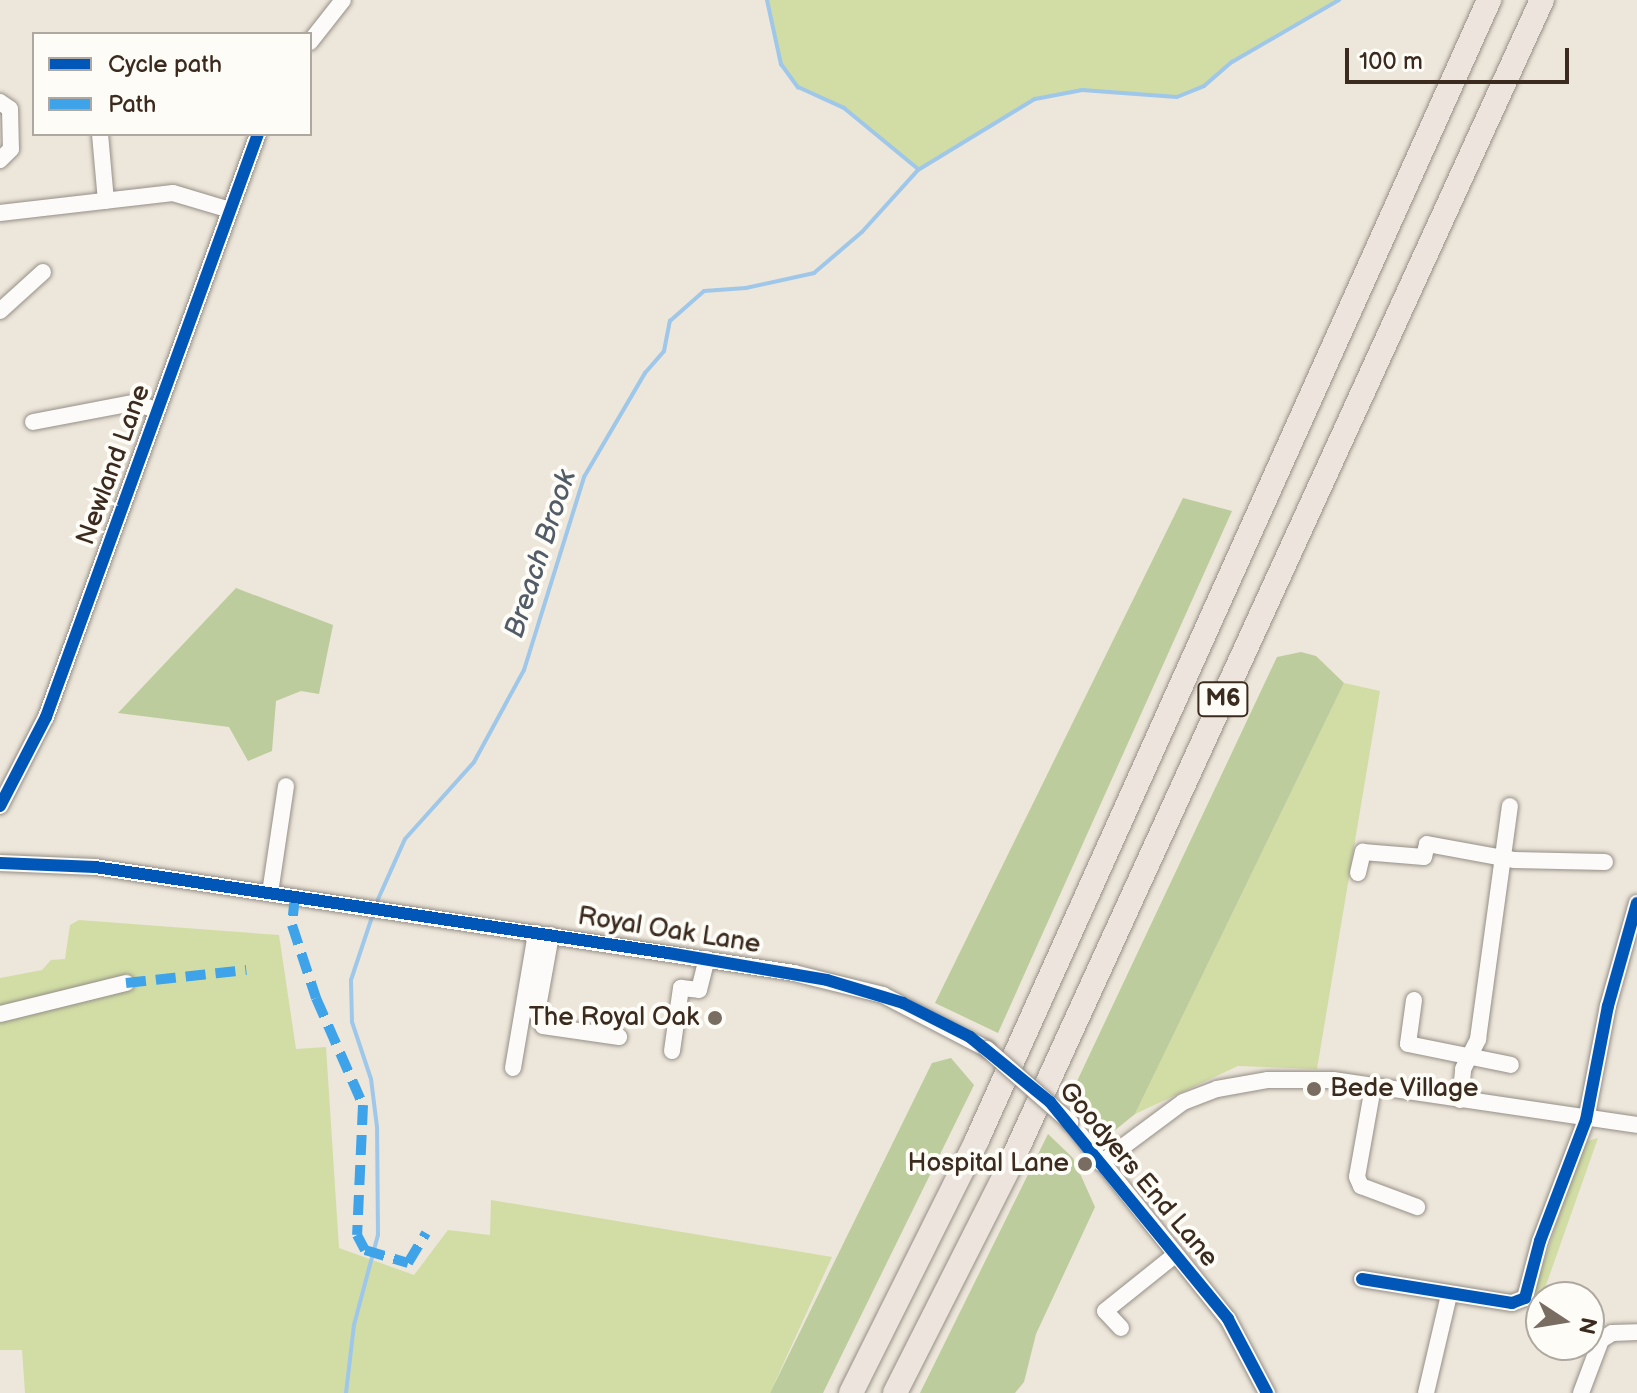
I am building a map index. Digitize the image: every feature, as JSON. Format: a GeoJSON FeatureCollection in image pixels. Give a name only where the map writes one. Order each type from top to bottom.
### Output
{"type":"FeatureCollection","features":[{"type":"Feature","properties":{"kind":"highway","name":"M6"},"geometry":{"type":"LineString","coordinates":[[851,1393],[984,1126],[1489,0]]}},
{"type":"Feature","properties":{"kind":"highway","name":"M6"},"geometry":{"type":"LineString","coordinates":[[895,1393],[1010,1165],[1542,0]]}},
{"type":"Feature","properties":{"kind":"street"},"geometry":{"type":"LineString","coordinates":[[312,39],[343,0]]}},
{"type":"Feature","properties":{"kind":"street"},"geometry":{"type":"LineString","coordinates":[[0,102],[10,109],[11,149],[0,160]]}},
{"type":"Feature","properties":{"kind":"street"},"geometry":{"type":"LineString","coordinates":[[100,136],[106,201]]}},
{"type":"Feature","properties":{"kind":"street","name":"Newland Lane"},"geometry":{"type":"LineString","coordinates":[[0,806],[46,717],[257,136]]}},
{"type":"Feature","properties":{"kind":"street"},"geometry":{"type":"LineString","coordinates":[[0,213],[173,193],[230,210]]}},
{"type":"Feature","properties":{"kind":"street"},"geometry":{"type":"LineString","coordinates":[[0,311],[43,272]]}},
{"type":"Feature","properties":{"kind":"street"},"geometry":{"type":"LineString","coordinates":[[33,422],[133,403],[157,410]]}},
{"type":"Feature","properties":{"kind":"street"},"geometry":{"type":"LineString","coordinates":[[0,863],[59,863],[270,893],[286,786]]}},
{"type":"Feature","properties":{"kind":"street"},"geometry":{"type":"LineString","coordinates":[[1460,1100],[1468,1058],[1478,1039],[1510,806]]}},
{"type":"Feature","properties":{"kind":"street"},"geometry":{"type":"LineString","coordinates":[[1358,873],[1363,852],[1424,857],[1427,844],[1503,857],[1605,862]]}},
{"type":"Feature","properties":{"kind":"street","name":"Royal Oak Lane"},"geometry":{"type":"LineString","coordinates":[[270,893],[707,959],[855,986],[938,1020]]}},
{"type":"Feature","properties":{"kind":"street"},"geometry":{"type":"LineString","coordinates":[[1362,1279],[1512,1303],[1525,1298],[1540,1241],[1586,1120],[1608,1006],[1637,903]]}},
{"type":"Feature","properties":{"kind":"street"},"geometry":{"type":"LineString","coordinates":[[544,934],[537,1013],[543,1026],[619,1037]]}},
{"type":"Feature","properties":{"kind":"street"},"geometry":{"type":"LineString","coordinates":[[513,1068],[544,934]]}},
{"type":"Feature","properties":{"kind":"street"},"geometry":{"type":"LineString","coordinates":[[672,1051],[681,988],[699,990],[707,959]]}},
{"type":"Feature","properties":{"kind":"street"},"geometry":{"type":"LineString","coordinates":[[0,1014],[126,983]]}},
{"type":"Feature","properties":{"kind":"street"},"geometry":{"type":"LineString","coordinates":[[1414,1000],[1408,1044],[1511,1065]]}},
{"type":"Feature","properties":{"kind":"street","name":"Goodyers End Lane"},"geometry":{"type":"LineString","coordinates":[[938,1020],[987,1049],[1070,1122],[1228,1319],[1267,1393]]}},
{"type":"Feature","properties":{"kind":"street"},"geometry":{"type":"LineString","coordinates":[[1101,1163],[1157,1118],[1217,1089],[1301,1078],[1637,1125]]}},
{"type":"Feature","properties":{"kind":"street"},"geometry":{"type":"LineString","coordinates":[[1373,1087],[1357,1177],[1361,1186],[1417,1207]]}},
{"type":"Feature","properties":{"kind":"street"},"geometry":{"type":"LineString","coordinates":[[1121,1328],[1105,1311],[1175,1255]]}},
{"type":"Feature","properties":{"kind":"street"},"geometry":{"type":"LineString","coordinates":[[1426,1393],[1449,1295]]}},
{"type":"Feature","properties":{"kind":"street"},"geometry":{"type":"LineString","coordinates":[[1581,1393],[1601,1340],[1612,1333],[1637,1332]]}},
{"type":"Feature","properties":{"kind":"green space"},"geometry":{"type":"Polygon","coordinates":[[[767,0],[1339,0],[1232,62],[1204,86],[1177,97],[1082,90],[1035,99],[918,170],[844,108],[798,87],[781,64],[767,0]]]}},
{"type":"Feature","properties":{"kind":"green space"},"geometry":{"type":"Polygon","coordinates":[[[1183,498],[1232,511],[998,1033],[935,1003],[1183,498]]]}},
{"type":"Feature","properties":{"kind":"green space"},"geometry":{"type":"Polygon","coordinates":[[[236,588],[333,625],[319,694],[301,691],[276,701],[272,751],[248,761],[229,727],[118,713],[236,588]]]}},
{"type":"Feature","properties":{"kind":"green space"},"geometry":{"type":"Polygon","coordinates":[[[1301,652],[1316,656],[1344,683],[1135,1114],[1114,1131],[1099,1130],[1071,1094],[1277,657],[1301,652]]]}},
{"type":"Feature","properties":{"kind":"green space"},"geometry":{"type":"Polygon","coordinates":[[[1344,683],[1380,691],[1317,1069],[1238,1066],[1135,1114],[1344,683]]]}},
{"type":"Feature","properties":{"kind":"green space"},"geometry":{"type":"Polygon","coordinates":[[[79,920],[279,935],[296,1049],[326,1047],[339,1248],[414,1275],[448,1230],[490,1235],[491,1200],[832,1257],[770,1393],[25,1393],[22,1350],[0,1350],[0,978],[42,970],[51,960],[65,959],[70,925],[79,920]]]}},
{"type":"Feature","properties":{"kind":"green space"},"geometry":{"type":"Polygon","coordinates":[[[951,1058],[974,1085],[823,1393],[770,1393],[932,1063],[951,1058]]]}},
{"type":"Feature","properties":{"kind":"green space"},"geometry":{"type":"Polygon","coordinates":[[[1048,1134],[1073,1158],[1095,1207],[1036,1334],[1024,1382],[1015,1393],[920,1393],[1048,1134]]]}},
{"type":"Feature","properties":{"kind":"green space"},"geometry":{"type":"Polygon","coordinates":[[[1598,1138],[1547,1281],[1537,1281],[1584,1142],[1598,1138]]]}},
{"type":"Feature","properties":{"kind":"waterway"},"geometry":{"type":"LineString","coordinates":[[767,0],[781,64],[798,87],[844,108],[918,169]]}},
{"type":"Feature","properties":{"kind":"waterway","name":"Breach Brook"},"geometry":{"type":"LineString","coordinates":[[375,906],[405,839],[474,762],[524,670],[584,477],[645,373],[664,351],[670,321],[704,291],[746,288],[814,273],[862,232],[918,170],[1035,99],[1082,90],[1177,97],[1204,86],[1232,62],[1339,0]]}},
{"type":"Feature","properties":{"kind":"waterway","name":"Breach Brook"},"geometry":{"type":"LineString","coordinates":[[346,1393],[354,1325],[378,1235],[377,1127],[371,1079],[352,1022],[351,980],[373,914]]}},
{"type":"Feature","properties":{"kind":"marked path"},"geometry":{"type":"LineString","coordinates":[[295,896],[292,925],[316,998],[363,1105],[357,1235],[365,1250],[408,1263],[426,1233]]}},
{"type":"Feature","properties":{"kind":"marked path"},"geometry":{"type":"LineString","coordinates":[[126,983],[246,970]]}},
{"type":"Feature","properties":{"kind":"cycle path"},"geometry":{"type":"LineString","coordinates":[[0,806],[46,717],[257,136]]}},
{"type":"Feature","properties":{"kind":"cycle path"},"geometry":{"type":"LineString","coordinates":[[0,863],[95,867],[668,953],[827,980],[903,1003],[970,1037],[1050,1102],[1228,1319],[1267,1393]]}},
{"type":"Feature","properties":{"kind":"cycle path"},"geometry":{"type":"LineString","coordinates":[[1362,1279],[1512,1303],[1525,1298],[1540,1241],[1586,1120],[1608,1006],[1637,903]]}},
{"type":"Feature","properties":{"kind":"place","name":"The Royal Oak"},"geometry":{"type":"Point","coordinates":[715,1018]}},
{"type":"Feature","properties":{"kind":"place","name":"Bede Village"},"geometry":{"type":"Point","coordinates":[1314,1089]}},
{"type":"Feature","properties":{"kind":"place","name":"Hospital Lane"},"geometry":{"type":"Point","coordinates":[1085,1164]}}]}
